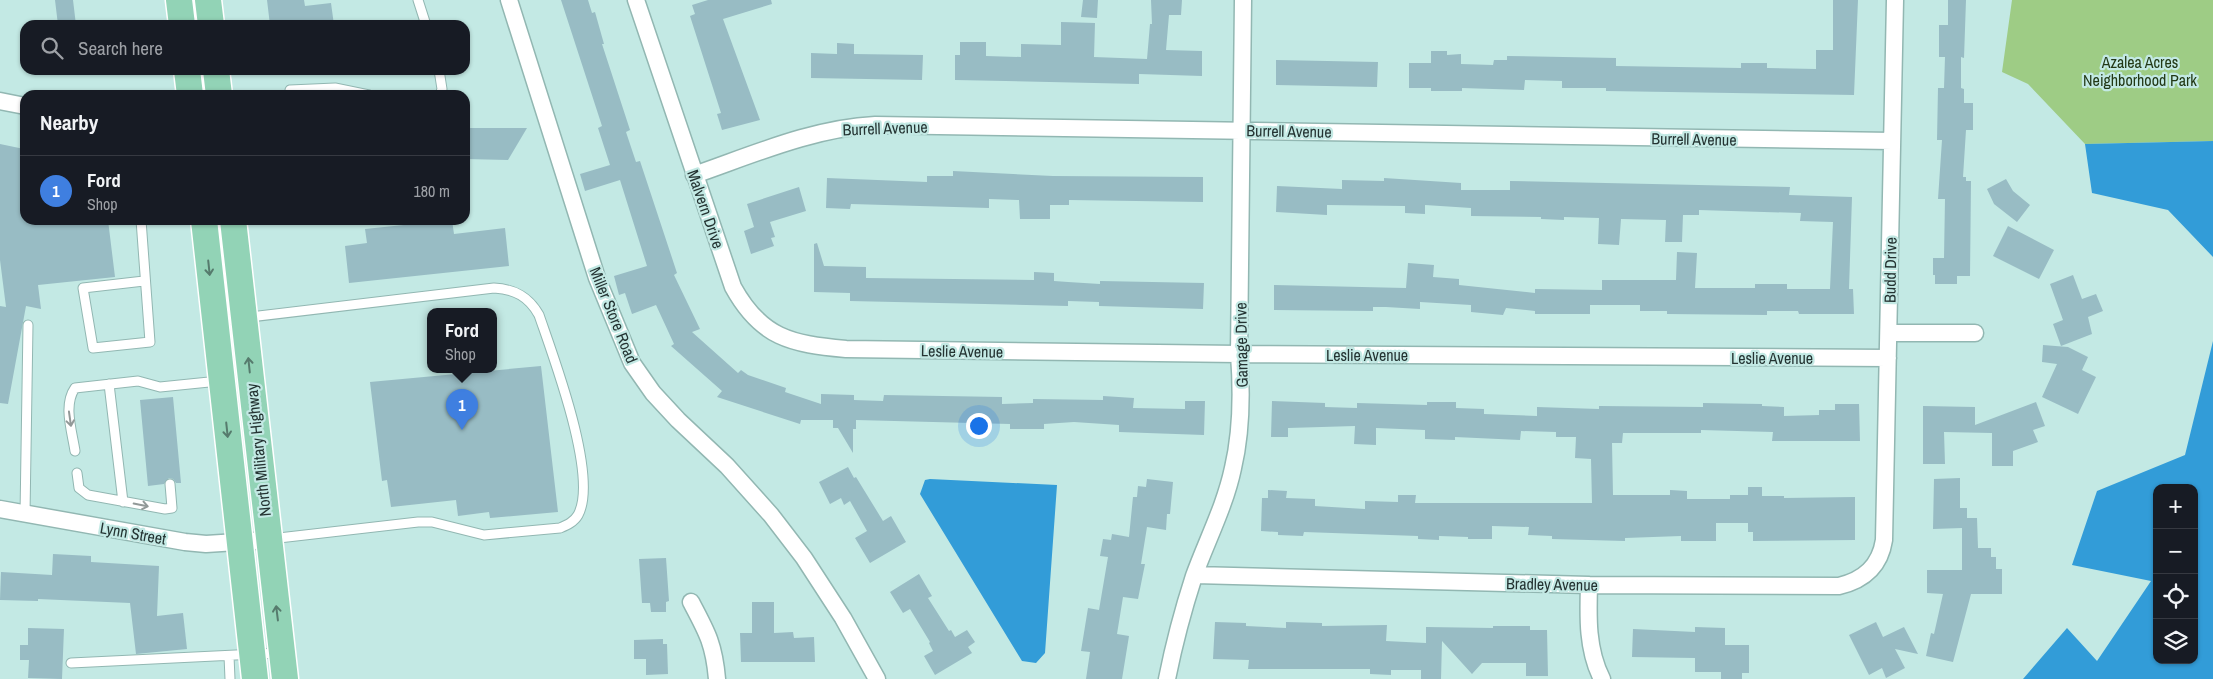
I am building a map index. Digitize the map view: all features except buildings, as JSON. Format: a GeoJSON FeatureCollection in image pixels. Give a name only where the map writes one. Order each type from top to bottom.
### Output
{"type":"FeatureCollection","features":[{"type":"Feature","properties":{"kind":"main road"},"geometry":{"type":"LineString","coordinates":[[179,0],[181,20]]}},
{"type":"Feature","properties":{"kind":"main road"},"geometry":{"type":"LineString","coordinates":[[208,0],[210,20]]}},
{"type":"Feature","properties":{"kind":"main road"},"geometry":{"type":"LineString","coordinates":[[188,75],[189,90]]}},
{"type":"Feature","properties":{"kind":"main road"},"geometry":{"type":"LineString","coordinates":[[217,75],[218,90]]}},
{"type":"Feature","properties":{"kind":"main road","name":"North Military Highway"},"geometry":{"type":"LineString","coordinates":[[205,225],[239,543],[245,663]]}},
{"type":"Feature","properties":{"kind":"main road","name":"North Military Highway"},"geometry":{"type":"LineString","coordinates":[[234,225],[285,679]]}},
{"type":"Feature","properties":{"kind":"street","name":"Miller Store Road"},"geometry":{"type":"LineString","coordinates":[[509,0],[597,278],[632,363],[666,407],[727,466],[771,514],[804,558],[843,618],[877,679]]}},
{"type":"Feature","properties":{"kind":"street","name":"Malvern Drive"},"geometry":{"type":"LineString","coordinates":[[636,0],[732,287],[741,302],[755,319],[772,333],[788,340],[822,347],[846,349]]}},
{"type":"Feature","properties":{"kind":"street","name":"Gamage Drive"},"geometry":{"type":"LineString","coordinates":[[1167,679],[1176,637],[1194,575],[1226,495],[1240,426],[1242,390],[1239,354],[1243,0]]}},
{"type":"Feature","properties":{"kind":"street","name":"Budd Drive"},"geometry":{"type":"LineString","coordinates":[[1884,540],[1895,0]]}},
{"type":"Feature","properties":{"kind":"street"},"geometry":{"type":"LineString","coordinates":[[0,101],[20,105]]}},
{"type":"Feature","properties":{"kind":"street","name":"Burrell Avenue"},"geometry":{"type":"LineString","coordinates":[[694,175],[824,132],[856,126],[1241,130],[1892,141]]}},
{"type":"Feature","properties":{"kind":"street"},"geometry":{"type":"LineString","coordinates":[[1889,333],[1975,333]]}},
{"type":"Feature","properties":{"kind":"street","name":"Leslie Avenue"},"geometry":{"type":"LineString","coordinates":[[846,349],[1239,354],[1888,358]]}},
{"type":"Feature","properties":{"kind":"street","name":"Lynn Street"},"geometry":{"type":"LineString","coordinates":[[0,509],[185,542],[206,544],[268,540]]}},
{"type":"Feature","properties":{"kind":"street","name":"Bradley Avenue"},"geometry":{"type":"LineString","coordinates":[[1194,575],[1589,584],[1839,586],[1853,583],[1866,576],[1876,564],[1883,549],[1884,540]]}},
{"type":"Feature","properties":{"kind":"street"},"geometry":{"type":"LineString","coordinates":[[1589,584],[1588,615],[1590,640],[1595,664],[1602,679]]}},
{"type":"Feature","properties":{"kind":"street"},"geometry":{"type":"LineString","coordinates":[[691,602],[710,638],[715,654],[717,679]]}},
{"type":"Feature","properties":{"kind":"lane"},"geometry":{"type":"LineString","coordinates":[[418,0],[424,20]]}},
{"type":"Feature","properties":{"kind":"lane"},"geometry":{"type":"LineString","coordinates":[[441,75],[442,90]]}},
{"type":"Feature","properties":{"kind":"lane"},"geometry":{"type":"LineString","coordinates":[[290,90],[335,88],[345,90]]}},
{"type":"Feature","properties":{"kind":"lane"},"geometry":{"type":"LineString","coordinates":[[141,225],[150,342],[93,348],[84,288],[144,280]]}},
{"type":"Feature","properties":{"kind":"lane"},"geometry":{"type":"LineString","coordinates":[[215,321],[494,288],[508,288],[523,295],[533,305],[539,315],[575,423],[583,487],[582,502],[578,514],[571,523],[560,528],[484,535],[432,522],[418,522],[268,540]]}},
{"type":"Feature","properties":{"kind":"lane"},"geometry":{"type":"LineString","coordinates":[[25,514],[28,325]]}},
{"type":"Feature","properties":{"kind":"lane"},"geometry":{"type":"LineString","coordinates":[[75,451],[68,404],[75,388],[138,382],[160,387],[221,380]]}},
{"type":"Feature","properties":{"kind":"lane"},"geometry":{"type":"LineString","coordinates":[[109,384],[123,502]]}},
{"type":"Feature","properties":{"kind":"lane"},"geometry":{"type":"LineString","coordinates":[[160,387],[161,398]]}},
{"type":"Feature","properties":{"kind":"lane"},"geometry":{"type":"LineString","coordinates":[[77,473],[78,488],[83,492],[165,510],[172,508],[170,484]]}},
{"type":"Feature","properties":{"kind":"lane"},"geometry":{"type":"LineString","coordinates":[[71,663],[245,663],[282,653]]}},
{"type":"Feature","properties":{"kind":"lane"},"geometry":{"type":"LineString","coordinates":[[230,679],[245,663]]}},
{"type":"Feature","properties":{"kind":"green space","name":"Azalea Acres Neighborhood Park"},"geometry":{"type":"Polygon","coordinates":[[[2012,0],[2213,0],[2213,141],[2085,144],[2028,84],[2002,72],[2012,0]]]}},
{"type":"Feature","properties":{"kind":"water"},"geometry":{"type":"Polygon","coordinates":[[[2213,141],[2213,257],[2168,210],[2092,193],[2085,144],[2213,141]]]}},
{"type":"Feature","properties":{"kind":"water"},"geometry":{"type":"Polygon","coordinates":[[[2213,341],[2213,679],[2023,679],[2067,628],[2097,661],[2151,581],[2072,565],[2097,491],[2185,455],[2213,341]]]}},
{"type":"Feature","properties":{"kind":"water"},"geometry":{"type":"Polygon","coordinates":[[[925,480],[1057,485],[1045,653],[1036,663],[1022,661],[920,494],[925,480]]]}},
{"type":"Feature","properties":{"kind":"place","name":"Ford"},"geometry":{"type":"Point","coordinates":[462,430]}}]}
